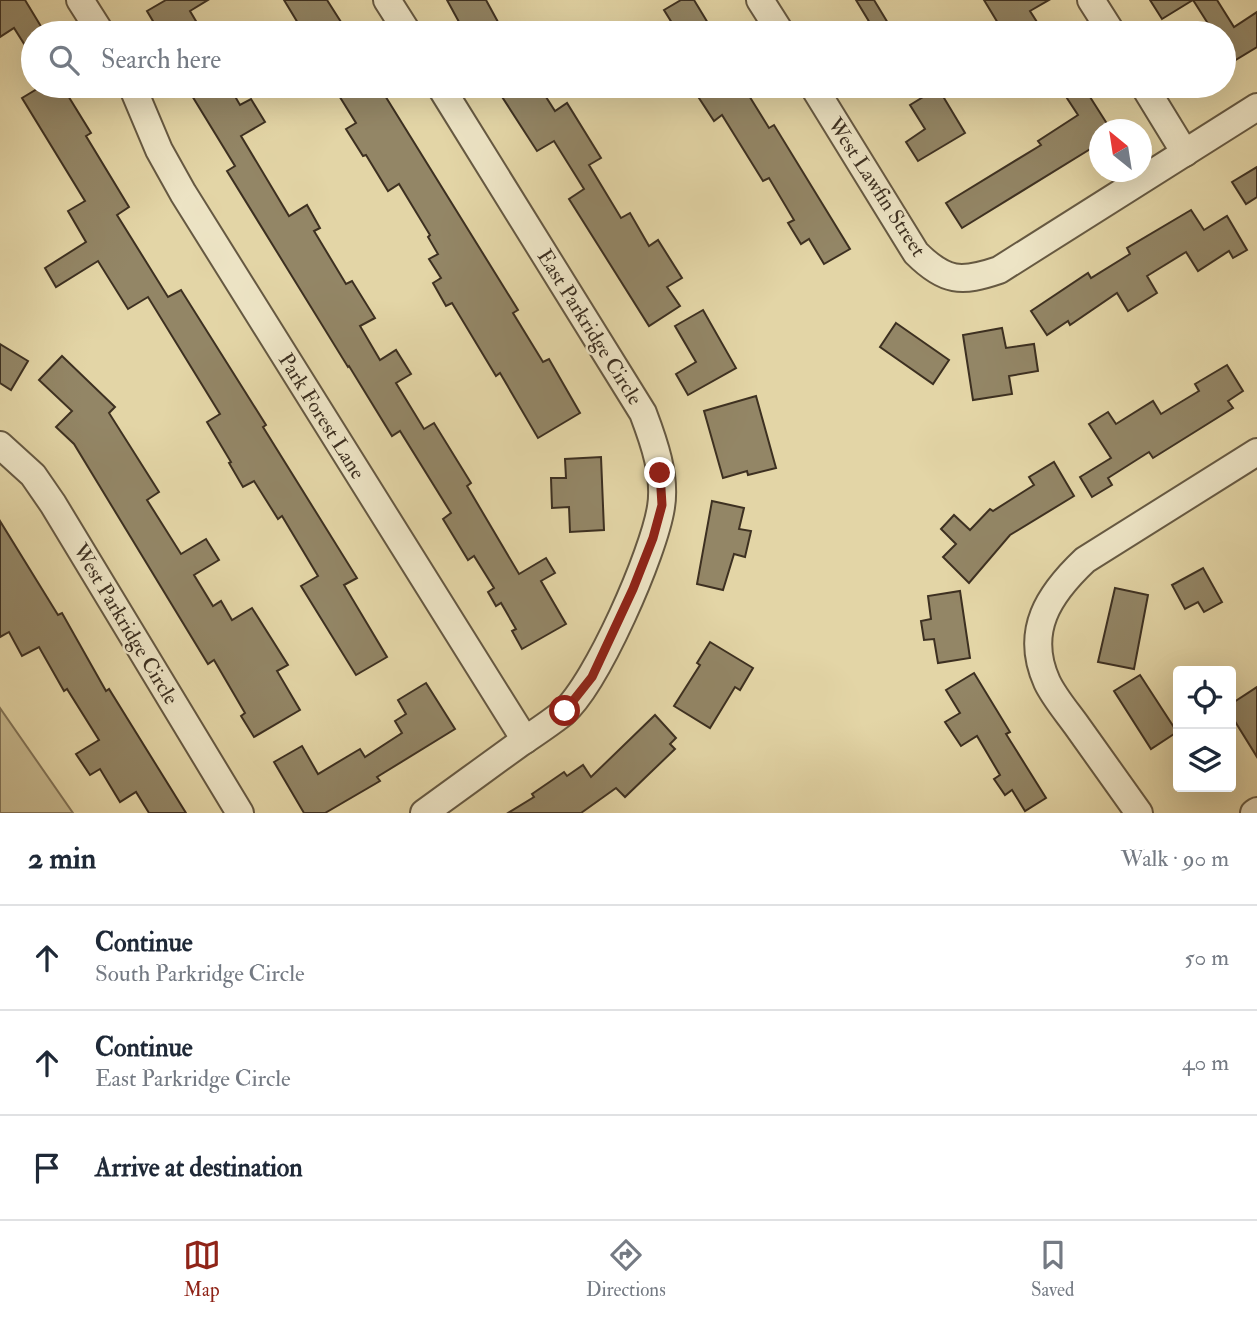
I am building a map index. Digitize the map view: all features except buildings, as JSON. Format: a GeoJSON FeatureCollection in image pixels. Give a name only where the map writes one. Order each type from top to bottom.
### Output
{"type":"FeatureCollection","features":[{"type":"Feature","properties":{"kind":"street"},"geometry":{"type":"LineString","coordinates":[[80,0],[94,21]]}},
{"type":"Feature","properties":{"kind":"street"},"geometry":{"type":"LineString","coordinates":[[387,0],[400,21]]}},
{"type":"Feature","properties":{"kind":"street"},"geometry":{"type":"LineString","coordinates":[[760,0],[773,21]]}},
{"type":"Feature","properties":{"kind":"street"},"geometry":{"type":"LineString","coordinates":[[1091,0],[1104,21]]}},
{"type":"Feature","properties":{"kind":"street","name":"Park Forest Lane"},"geometry":{"type":"LineString","coordinates":[[137,98],[159,150],[183,193],[525,740]]}},
{"type":"Feature","properties":{"kind":"street","name":"East Parkridge Circle"},"geometry":{"type":"LineString","coordinates":[[424,813],[565,711],[592,677],[633,589],[653,538],[662,505],[660,473],[643,413],[447,98]]}},
{"type":"Feature","properties":{"kind":"street","name":"West Lawfin Street"},"geometry":{"type":"LineString","coordinates":[[820,98],[916,253],[933,270],[952,277],[974,278],[999,270],[1185,153]]}},
{"type":"Feature","properties":{"kind":"street"},"geometry":{"type":"LineString","coordinates":[[1151,98],[1185,153],[1257,107]]}},
{"type":"Feature","properties":{"kind":"street","name":"West Parkridge Circle"},"geometry":{"type":"LineString","coordinates":[[0,445],[33,475],[54,504],[240,813]]}},
{"type":"Feature","properties":{"kind":"street"},"geometry":{"type":"LineString","coordinates":[[1139,813],[1047,683],[1037,651],[1041,620],[1051,599],[1066,578],[1085,559],[1257,452]]}},
{"type":"Feature","properties":{"kind":"shaded area"},"geometry":{"type":"Polygon","coordinates":[[[0,708],[73,813],[0,813],[0,708]]]}},
{"type":"Feature","properties":{"kind":"route"},"geometry":{"type":"LineString","coordinates":[[565,711],[592,677],[633,589],[653,538],[662,505],[660,473]]}}]}
